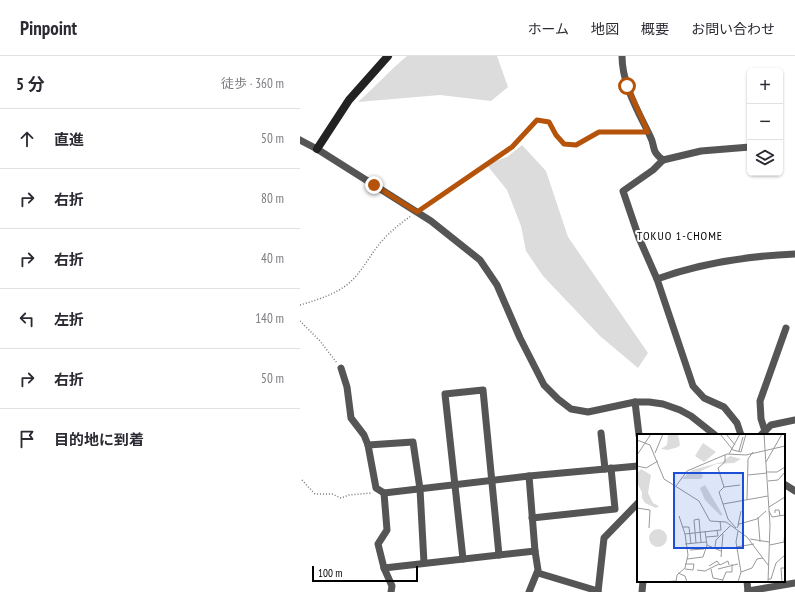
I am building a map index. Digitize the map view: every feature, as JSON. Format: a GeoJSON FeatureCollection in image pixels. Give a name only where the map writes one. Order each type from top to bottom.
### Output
{"type":"FeatureCollection","features":[{"type":"Feature","properties":{"kind":"street"},"geometry":{"type":"LineString","coordinates":[[318,149],[349,100],[388,56]]}},
{"type":"Feature","properties":{"kind":"street"},"geometry":{"type":"LineString","coordinates":[[622,56],[622,66],[627,86],[651,137],[655,154],[662,160]]}},
{"type":"Feature","properties":{"kind":"street"},"geometry":{"type":"LineString","coordinates":[[300,140],[318,149],[431,221],[480,260],[497,285],[520,338],[544,384],[558,399],[571,409],[588,412],[634,402],[663,404],[691,416],[712,434]]}},
{"type":"Feature","properties":{"kind":"street"},"geometry":{"type":"LineString","coordinates":[[741,434],[736,423],[724,407],[704,398],[693,386],[657,279],[639,238],[624,191],[653,170],[662,160],[701,151],[747,146]]}},
{"type":"Feature","properties":{"kind":"street"},"geometry":{"type":"LineString","coordinates":[[657,279],[682,270],[720,262],[795,254]]}},
{"type":"Feature","properties":{"kind":"street"},"geometry":{"type":"LineString","coordinates":[[763,433],[760,401],[786,328]]}},
{"type":"Feature","properties":{"kind":"street"},"geometry":{"type":"LineString","coordinates":[[341,368],[347,388],[351,418],[364,435],[368,445],[376,488],[382,492],[637,466]]}},
{"type":"Feature","properties":{"kind":"street"},"geometry":{"type":"LineString","coordinates":[[463,559],[445,394],[460,392],[483,390],[499,555]]}},
{"type":"Feature","properties":{"kind":"street"},"geometry":{"type":"LineString","coordinates":[[634,402],[639,434]]}},
{"type":"Feature","properties":{"kind":"street"},"geometry":{"type":"LineString","coordinates":[[763,433],[771,425],[795,420]]}},
{"type":"Feature","properties":{"kind":"street"},"geometry":{"type":"LineString","coordinates":[[532,518],[615,509],[601,433]]}},
{"type":"Feature","properties":{"kind":"street"},"geometry":{"type":"LineString","coordinates":[[368,445],[413,442],[420,489],[424,563]]}},
{"type":"Feature","properties":{"kind":"street"},"geometry":{"type":"LineString","coordinates":[[528,476],[538,573],[530,592]]}},
{"type":"Feature","properties":{"kind":"street"},"geometry":{"type":"LineString","coordinates":[[785,485],[795,491]]}},
{"type":"Feature","properties":{"kind":"street"},"geometry":{"type":"LineString","coordinates":[[382,492],[387,530],[378,544],[384,568],[392,586],[391,592]]}},
{"type":"Feature","properties":{"kind":"street"},"geometry":{"type":"LineString","coordinates":[[538,573],[598,592],[604,538],[637,504]]}},
{"type":"Feature","properties":{"kind":"street"},"geometry":{"type":"LineString","coordinates":[[384,568],[535,551]]}},
{"type":"Feature","properties":{"kind":"street"},"geometry":{"type":"LineString","coordinates":[[642,592],[643,582]]}},
{"type":"Feature","properties":{"kind":"street"},"geometry":{"type":"LineString","coordinates":[[748,591],[795,583]]}},
{"type":"Feature","properties":{"kind":"path"},"geometry":{"type":"LineString","coordinates":[[300,305],[326,298],[347,285],[362,269],[377,247],[400,225],[512,147],[537,120],[549,122],[556,135],[564,144],[576,145],[599,132],[648,132]]}},
{"type":"Feature","properties":{"kind":"path"},"geometry":{"type":"LineString","coordinates":[[300,322],[320,341],[341,368]]}},
{"type":"Feature","properties":{"kind":"path"},"geometry":{"type":"LineString","coordinates":[[302,480],[316,494],[332,494],[341,498],[349,495],[382,492]]}},
{"type":"Feature","properties":{"kind":"shaded area"},"geometry":{"type":"Polygon","coordinates":[[[407,56],[497,56],[508,87],[491,101],[440,95],[358,102],[407,56]]]}},
{"type":"Feature","properties":{"kind":"shaded area"},"geometry":{"type":"Polygon","coordinates":[[[522,145],[546,171],[568,237],[648,353],[638,368],[600,336],[543,276],[526,251],[521,226],[507,190],[486,164],[507,157],[522,145]]]}},
{"type":"Feature","properties":{"kind":"district","name":"TOKUO 1-CHOME"},"geometry":{"type":"Point","coordinates":[680,236]}},
{"type":"Feature","properties":{"kind":"route"},"geometry":{"type":"LineString","coordinates":[[374,185],[417,212],[425,208],[461,181],[512,147],[537,120],[549,122],[556,135],[564,144],[576,145],[599,132],[648,132],[627,86]]}}]}
